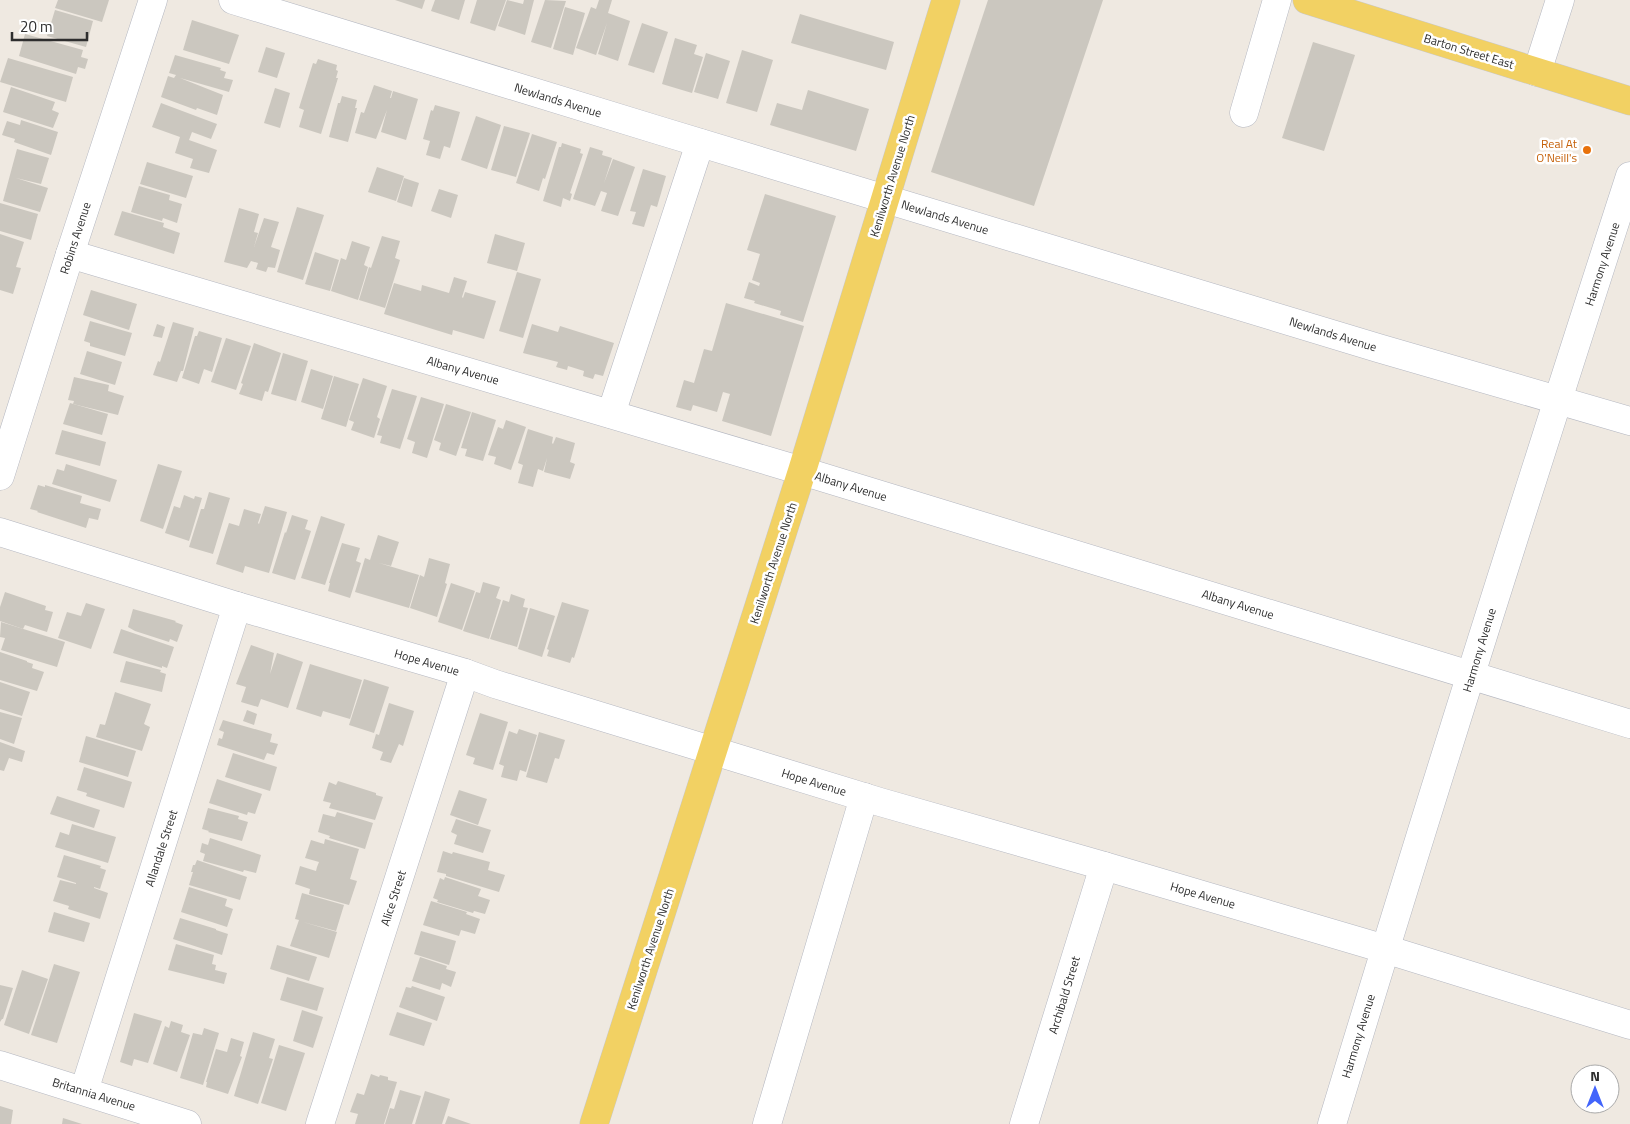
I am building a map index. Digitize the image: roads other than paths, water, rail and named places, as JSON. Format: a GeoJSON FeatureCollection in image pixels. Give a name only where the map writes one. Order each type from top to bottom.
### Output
{"type":"FeatureCollection","features":[{"type":"Feature","properties":{"kind":"main road","name":"Kenilworth Avenue North"},"geometry":{"type":"LineString","coordinates":[[594,1124],[802,471],[946,0]]}},
{"type":"Feature","properties":{"kind":"main road","name":"Barton Street East"},"geometry":{"type":"LineString","coordinates":[[1307,0],[1630,101]]}},
{"type":"Feature","properties":{"kind":"street","name":"Robins Avenue"},"geometry":{"type":"LineString","coordinates":[[2,461],[153,0]]}},
{"type":"Feature","properties":{"kind":"street","name":"Newlands Avenue"},"geometry":{"type":"LineString","coordinates":[[233,0],[1378,348],[1558,399],[1630,422]]}},
{"type":"Feature","properties":{"kind":"street"},"geometry":{"type":"LineString","coordinates":[[1244,113],[1277,0]]}},
{"type":"Feature","properties":{"kind":"street"},"geometry":{"type":"LineString","coordinates":[[1537,72],[1560,0]]}},
{"type":"Feature","properties":{"kind":"street"},"geometry":{"type":"LineString","coordinates":[[611,414],[700,143]]}},
{"type":"Feature","properties":{"kind":"street","name":"Harmony Avenue"},"geometry":{"type":"LineString","coordinates":[[1332,1124],[1385,949],[1630,176]]}},
{"type":"Feature","properties":{"kind":"street","name":"Albany Avenue"},"geometry":{"type":"LineString","coordinates":[[70,254],[802,471],[1630,724]]}},
{"type":"Feature","properties":{"kind":"street","name":"Hope Avenue"},"geometry":{"type":"LineString","coordinates":[[0,532],[237,606],[465,673],[495,684],[864,797],[1385,949],[1630,1025]]}},
{"type":"Feature","properties":{"kind":"street","name":"Allandale Street"},"geometry":{"type":"LineString","coordinates":[[84,1091],[237,606]]}},
{"type":"Feature","properties":{"kind":"street","name":"Alice Street"},"geometry":{"type":"LineString","coordinates":[[320,1124],[465,673]]}},
{"type":"Feature","properties":{"kind":"street"},"geometry":{"type":"LineString","coordinates":[[766,1124],[864,797]]}},
{"type":"Feature","properties":{"kind":"street","name":"Archibald Street"},"geometry":{"type":"LineString","coordinates":[[1024,1124],[1104,866]]}},
{"type":"Feature","properties":{"kind":"street","name":"Britannia Avenue"},"geometry":{"type":"LineString","coordinates":[[0,1065],[188,1124]]}},
{"type":"Feature","properties":{"kind":"place","name":"Real At O'Neill's"},"geometry":{"type":"Point","coordinates":[1587,150]}}]}
